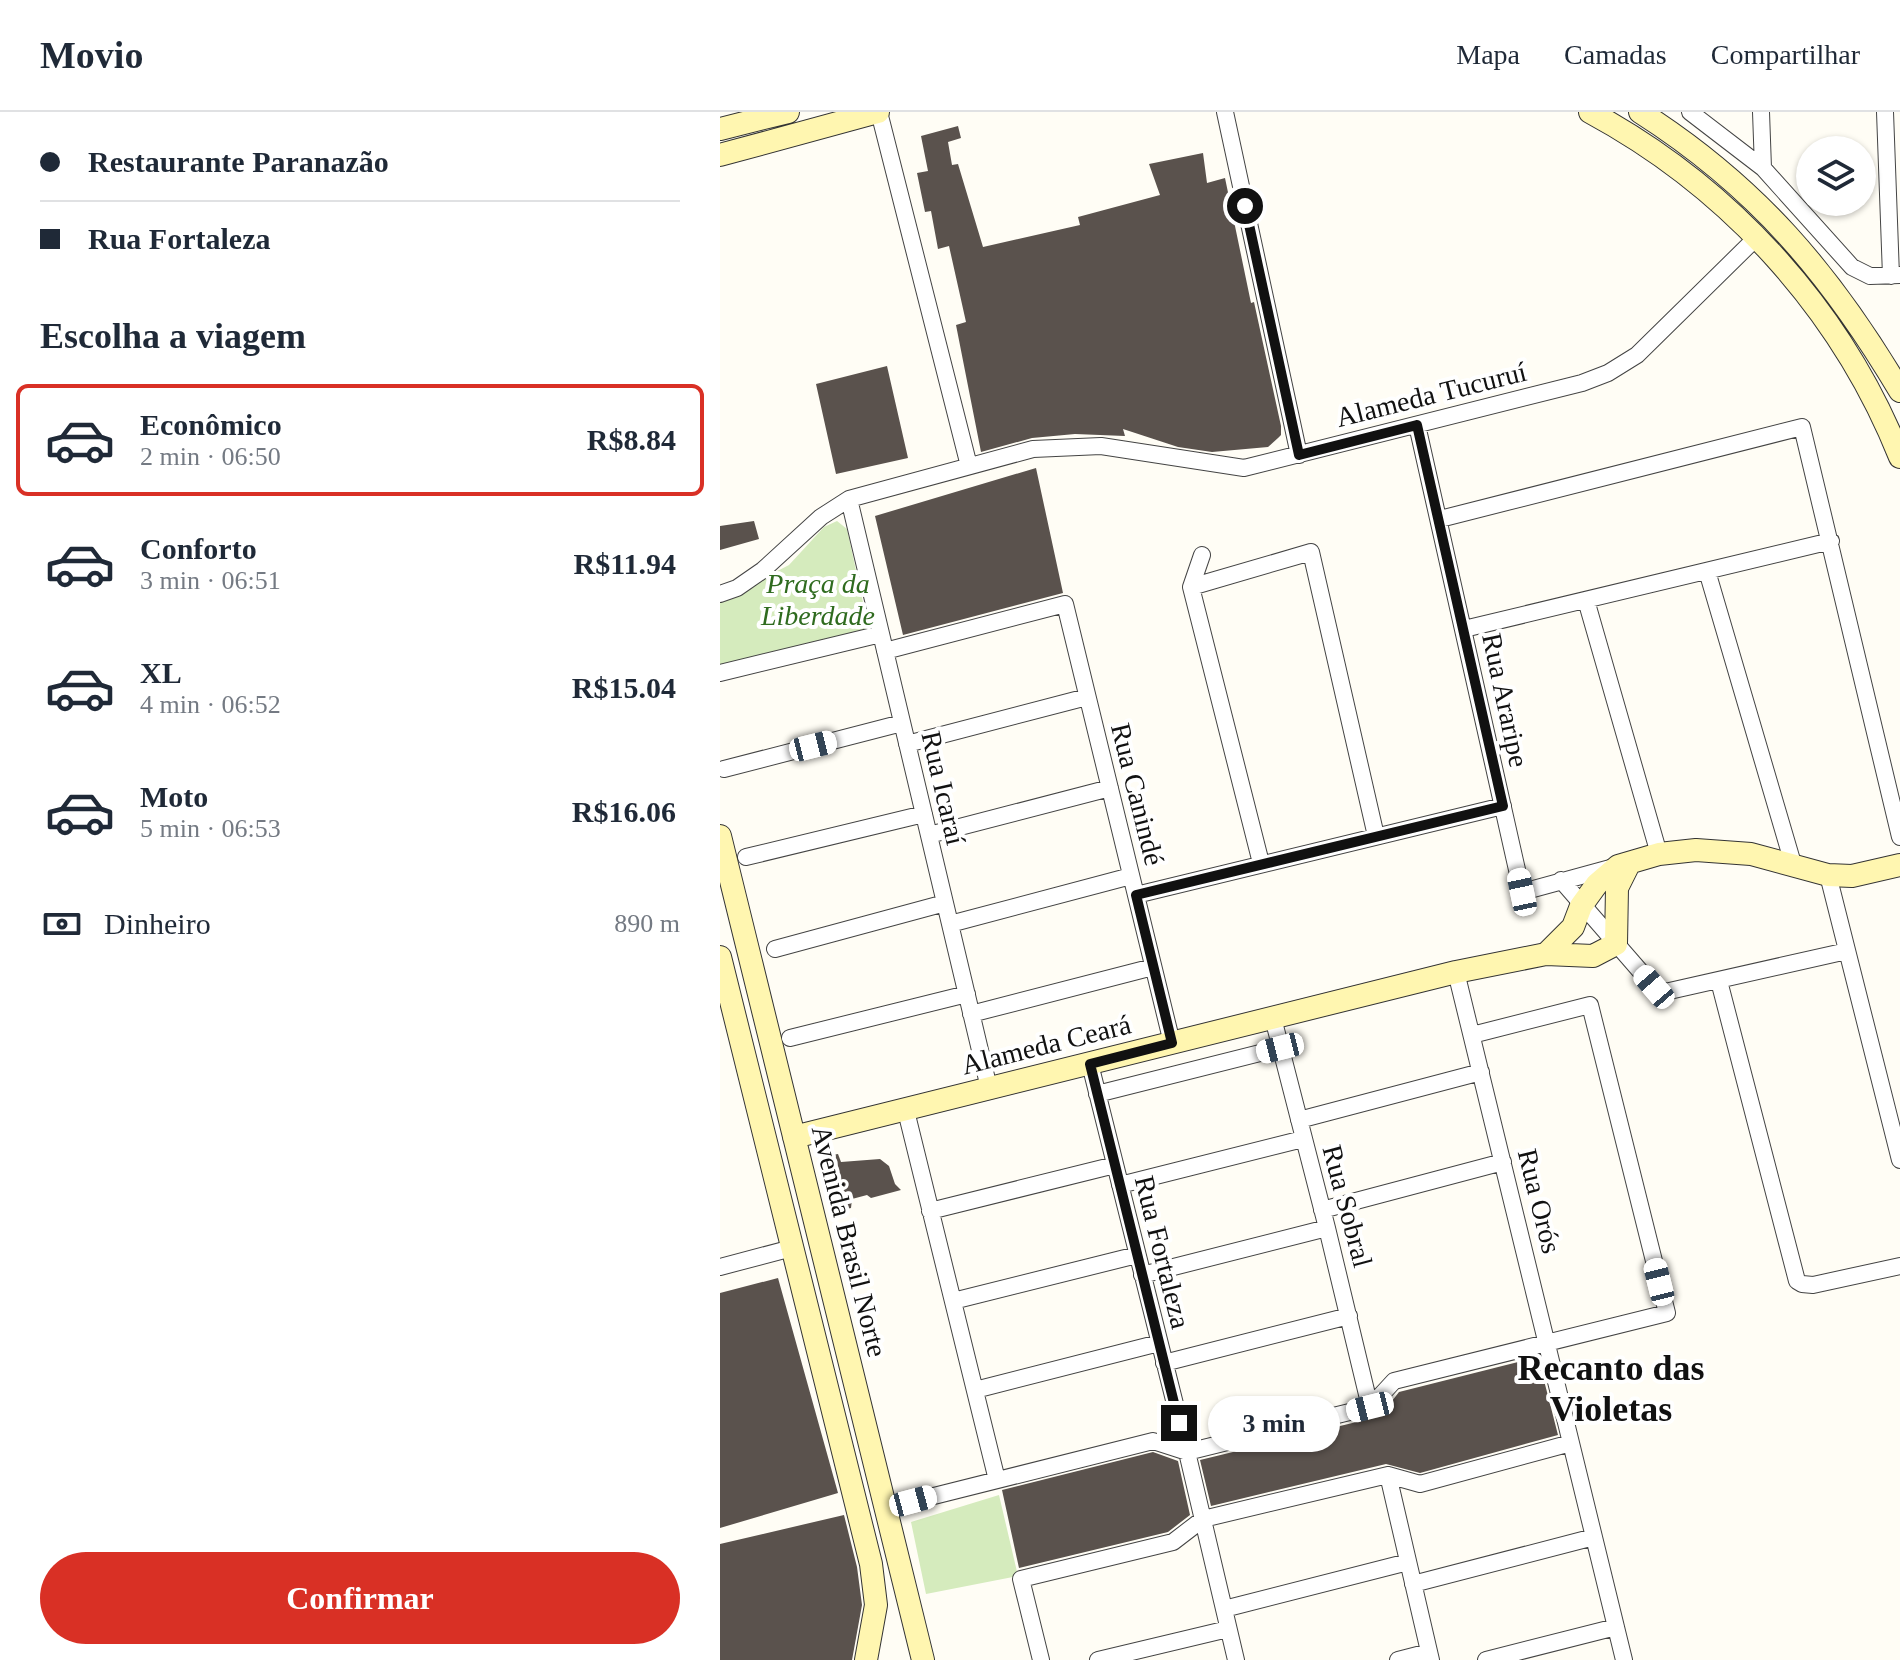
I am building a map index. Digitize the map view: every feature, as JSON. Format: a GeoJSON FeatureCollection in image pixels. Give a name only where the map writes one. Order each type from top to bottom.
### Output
{"type":"FeatureCollection","features":[{"type":"Feature","properties":{"kind":"main road"},"geometry":{"type":"LineString","coordinates":[[720,129],[788,112]]}},
{"type":"Feature","properties":{"kind":"main road"},"geometry":{"type":"LineString","coordinates":[[720,155],[879,112]]}},
{"type":"Feature","properties":{"kind":"main road"},"geometry":{"type":"LineString","coordinates":[[1590,112],[1662,156],[1757,237],[1817,306],[1842,343],[1880,411],[1900,457]]}},
{"type":"Feature","properties":{"kind":"main road"},"geometry":{"type":"LineString","coordinates":[[1640,112],[1702,154],[1785,230],[1824,276],[1900,391]]}},
{"type":"Feature","properties":{"kind":"main road","name":"Avenida Brasil Norte"},"geometry":{"type":"LineString","coordinates":[[720,836],[923,1660]]}},
{"type":"Feature","properties":{"kind":"main road"},"geometry":{"type":"LineString","coordinates":[[1546,954],[1577,916],[1597,884],[1624,865],[1659,854],[1696,850],[1751,854],[1828,875],[1852,876],[1900,865]]}},
{"type":"Feature","properties":{"kind":"main road"},"geometry":{"type":"LineString","coordinates":[[1577,916],[1584,948],[1593,956],[1616,944],[1617,888],[1624,865]]}},
{"type":"Feature","properties":{"kind":"main road","name":"Alameda Ceará"},"geometry":{"type":"LineString","coordinates":[[794,1137],[1456,972],[1546,954],[1593,956]]}},
{"type":"Feature","properties":{"kind":"main road","name":"Avenida Brasil Norte"},"geometry":{"type":"LineString","coordinates":[[720,957],[871,1564],[876,1605],[866,1660]]}},
{"type":"Feature","properties":{"kind":"street"},"geometry":{"type":"LineString","coordinates":[[879,112],[969,466]]}},
{"type":"Feature","properties":{"kind":"street"},"geometry":{"type":"LineString","coordinates":[[1225,112],[1299,455]]}},
{"type":"Feature","properties":{"kind":"street"},"geometry":{"type":"LineString","coordinates":[[1690,112],[1763,168],[1852,267],[1870,276],[1896,276],[1885,112]]}},
{"type":"Feature","properties":{"kind":"street"},"geometry":{"type":"LineString","coordinates":[[1761,112],[1763,168]]}},
{"type":"Feature","properties":{"kind":"street","name":"Alameda Tucuruí"},"geometry":{"type":"LineString","coordinates":[[720,594],[737,588],[763,570],[821,517],[849,499],[1033,449],[1101,446],[1244,468],[1582,383],[1608,373],[1637,355],[1757,237]]}},
{"type":"Feature","properties":{"kind":"street","name":"Rua Araripe"},"geometry":{"type":"LineString","coordinates":[[1417,425],[1522,892],[1561,880]]}},
{"type":"Feature","properties":{"kind":"street"},"geometry":{"type":"LineString","coordinates":[[1440,519],[1802,427],[1900,837]]}},
{"type":"Feature","properties":{"kind":"street","name":"Rua Icaraí"},"geometry":{"type":"LineString","coordinates":[[849,499],[989,1088]]}},
{"type":"Feature","properties":{"kind":"street"},"geometry":{"type":"LineString","coordinates":[[1464,629],[1831,541]]}},
{"type":"Feature","properties":{"kind":"street"},"geometry":{"type":"LineString","coordinates":[[1191,587],[1311,552],[1376,836]]}},
{"type":"Feature","properties":{"kind":"street"},"geometry":{"type":"LineString","coordinates":[[1202,555],[1191,587],[1261,863]]}},
{"type":"Feature","properties":{"kind":"street"},"geometry":{"type":"LineString","coordinates":[[1707,571],[1794,867]]}},
{"type":"Feature","properties":{"kind":"street"},"geometry":{"type":"LineString","coordinates":[[1586,600],[1659,854]]}},
{"type":"Feature","properties":{"kind":"street","name":"Rua Canindé"},"geometry":{"type":"LineString","coordinates":[[885,651],[1065,604],[1172,1043]]}},
{"type":"Feature","properties":{"kind":"street"},"geometry":{"type":"LineString","coordinates":[[720,673],[881,634]]}},
{"type":"Feature","properties":{"kind":"street"},"geometry":{"type":"LineString","coordinates":[[907,744],[1087,697]]}},
{"type":"Feature","properties":{"kind":"street"},"geometry":{"type":"LineString","coordinates":[[724,769],[902,723]]}},
{"type":"Feature","properties":{"kind":"street"},"geometry":{"type":"LineString","coordinates":[[929,835],[1110,788]]}},
{"type":"Feature","properties":{"kind":"street"},"geometry":{"type":"LineString","coordinates":[[1136,895],[1503,806]]}},
{"type":"Feature","properties":{"kind":"street"},"geometry":{"type":"LineString","coordinates":[[746,857],[924,814]]}},
{"type":"Feature","properties":{"kind":"street"},"geometry":{"type":"LineString","coordinates":[[1624,865],[1561,880],[1577,916],[1616,944],[1654,987],[1665,992],[1847,951]]}},
{"type":"Feature","properties":{"kind":"street"},"geometry":{"type":"LineString","coordinates":[[1828,875],[1900,1160]]}},
{"type":"Feature","properties":{"kind":"street"},"geometry":{"type":"LineString","coordinates":[[950,924],[1131,876]]}},
{"type":"Feature","properties":{"kind":"street"},"geometry":{"type":"LineString","coordinates":[[775,949],[945,903]]}},
{"type":"Feature","properties":{"kind":"street"},"geometry":{"type":"LineString","coordinates":[[971,1014],[1153,967]]}},
{"type":"Feature","properties":{"kind":"street","name":"Rua Orós"},"geometry":{"type":"LineString","coordinates":[[1456,972],[1624,1660]]}},
{"type":"Feature","properties":{"kind":"street"},"geometry":{"type":"LineString","coordinates":[[1719,981],[1797,1281],[1813,1285],[1900,1266]]}},
{"type":"Feature","properties":{"kind":"street"},"geometry":{"type":"LineString","coordinates":[[790,1038],[967,994]]}},
{"type":"Feature","properties":{"kind":"street"},"geometry":{"type":"LineString","coordinates":[[886,1508],[1153,1441],[1187,1452],[1370,1407],[1394,1381],[1667,1313],[1590,1005],[1472,1035]]}},
{"type":"Feature","properties":{"kind":"street","name":"Rua Sobral"},"geometry":{"type":"LineString","coordinates":[[1273,1018],[1370,1407]]}},
{"type":"Feature","properties":{"kind":"street"},"geometry":{"type":"LineString","coordinates":[[1097,1094],[1280,1048]]}},
{"type":"Feature","properties":{"kind":"street","name":"Rua Fortaleza"},"geometry":{"type":"LineString","coordinates":[[1090,1064],[1236,1660]]}},
{"type":"Feature","properties":{"kind":"street"},"geometry":{"type":"LineString","coordinates":[[1299,1120],[1481,1072]]}},
{"type":"Feature","properties":{"kind":"street"},"geometry":{"type":"LineString","coordinates":[[906,1111],[997,1480]]}},
{"type":"Feature","properties":{"kind":"street"},"geometry":{"type":"LineString","coordinates":[[1120,1185],[1303,1139]]}},
{"type":"Feature","properties":{"kind":"street"},"geometry":{"type":"LineString","coordinates":[[1322,1210],[1503,1162]]}},
{"type":"Feature","properties":{"kind":"street"},"geometry":{"type":"LineString","coordinates":[[930,1211],[1115,1165]]}},
{"type":"Feature","properties":{"kind":"street"},"geometry":{"type":"LineString","coordinates":[[1142,1275],[1327,1228]]}},
{"type":"Feature","properties":{"kind":"street"},"geometry":{"type":"LineString","coordinates":[[720,1267],[792,1248]]}},
{"type":"Feature","properties":{"kind":"street"},"geometry":{"type":"LineString","coordinates":[[953,1301],[1137,1255]]}},
{"type":"Feature","properties":{"kind":"street"},"geometry":{"type":"LineString","coordinates":[[1164,1363],[1349,1316]]}},
{"type":"Feature","properties":{"kind":"street"},"geometry":{"type":"LineString","coordinates":[[975,1390],[1159,1343]]}},
{"type":"Feature","properties":{"kind":"street"},"geometry":{"type":"LineString","coordinates":[[1041,1660],[1021,1579],[1173,1542],[1203,1519],[1388,1475],[1420,1484],[1571,1443]]}},
{"type":"Feature","properties":{"kind":"street"},"geometry":{"type":"LineString","coordinates":[[1388,1475],[1430,1656],[1398,1660]]}},
{"type":"Feature","properties":{"kind":"street"},"geometry":{"type":"LineString","coordinates":[[1413,1584],[1594,1537]]}},
{"type":"Feature","properties":{"kind":"street"},"geometry":{"type":"LineString","coordinates":[[1224,1609],[1408,1562]]}},
{"type":"Feature","properties":{"kind":"street"},"geometry":{"type":"LineString","coordinates":[[1486,1660],[1616,1627]]}},
{"type":"Feature","properties":{"kind":"street"},"geometry":{"type":"LineString","coordinates":[[1098,1660],[1228,1629]]}},
{"type":"Feature","properties":{"kind":"green space","name":"Praça da Liberdade"},"geometry":{"type":"Polygon","coordinates":[[[837,521],[847,529],[869,630],[720,667],[720,601],[789,565],[824,527],[837,521]]]}},
{"type":"Feature","properties":{"kind":"green space"},"geometry":{"type":"Polygon","coordinates":[[[999,1495],[1018,1576],[926,1594],[911,1522],[999,1495]]]}},
{"type":"Feature","properties":{"kind":"building"},"geometry":{"type":"Polygon","coordinates":[[[958,126],[961,138],[948,142],[952,165],[958,164],[983,247],[1080,225],[1078,217],[1160,195],[1149,164],[1203,153],[1207,183],[1225,178],[1281,435],[1268,447],[1212,452],[1178,447],[1123,429],[1125,436],[1075,434],[1032,438],[981,452],[956,325],[966,322],[949,246],[938,249],[931,211],[925,212],[917,173],[928,171],[921,136],[958,126]]]}},
{"type":"Feature","properties":{"kind":"building"},"geometry":{"type":"Polygon","coordinates":[[[887,366],[908,458],[836,474],[816,384],[887,366]]]}},
{"type":"Feature","properties":{"kind":"building"},"geometry":{"type":"Polygon","coordinates":[[[1036,468],[1063,593],[903,635],[875,516],[1036,468]]]}},
{"type":"Feature","properties":{"kind":"building"},"geometry":{"type":"Polygon","coordinates":[[[754,521],[759,539],[720,550],[720,526],[754,521]]]}},
{"type":"Feature","properties":{"kind":"building"},"geometry":{"type":"Polygon","coordinates":[[[838,1154],[841,1162],[880,1159],[889,1166],[895,1184],[901,1190],[871,1198],[867,1195],[852,1199],[851,1208],[834,1212],[822,1163],[825,1156],[838,1154]]]}},
{"type":"Feature","properties":{"kind":"building"},"geometry":{"type":"Polygon","coordinates":[[[778,1278],[838,1493],[720,1528],[720,1293],[778,1278]]]}},
{"type":"Feature","properties":{"kind":"building"},"geometry":{"type":"Polygon","coordinates":[[[1538,1357],[1558,1435],[1420,1473],[1386,1464],[1211,1506],[1200,1460],[1373,1418],[1385,1410],[1399,1392],[1538,1357]]]}},
{"type":"Feature","properties":{"kind":"building"},"geometry":{"type":"Polygon","coordinates":[[[1153,1452],[1178,1461],[1190,1515],[1168,1532],[1019,1568],[1002,1490],[1153,1452]]]}},
{"type":"Feature","properties":{"kind":"building"},"geometry":{"type":"Polygon","coordinates":[[[844,1515],[857,1567],[862,1605],[852,1660],[720,1660],[720,1544],[844,1515]]]}},
{"type":"Feature","properties":{"kind":"district","name":"Recanto das Violetas"},"geometry":{"type":"Point","coordinates":[1611,1388]}},
{"type":"Feature","properties":{"kind":"route"},"geometry":{"type":"LineString","coordinates":[[1179,1423],[1090,1064],[1172,1043],[1136,895],[1503,806],[1417,425],[1299,455],[1245,206]]}}]}
